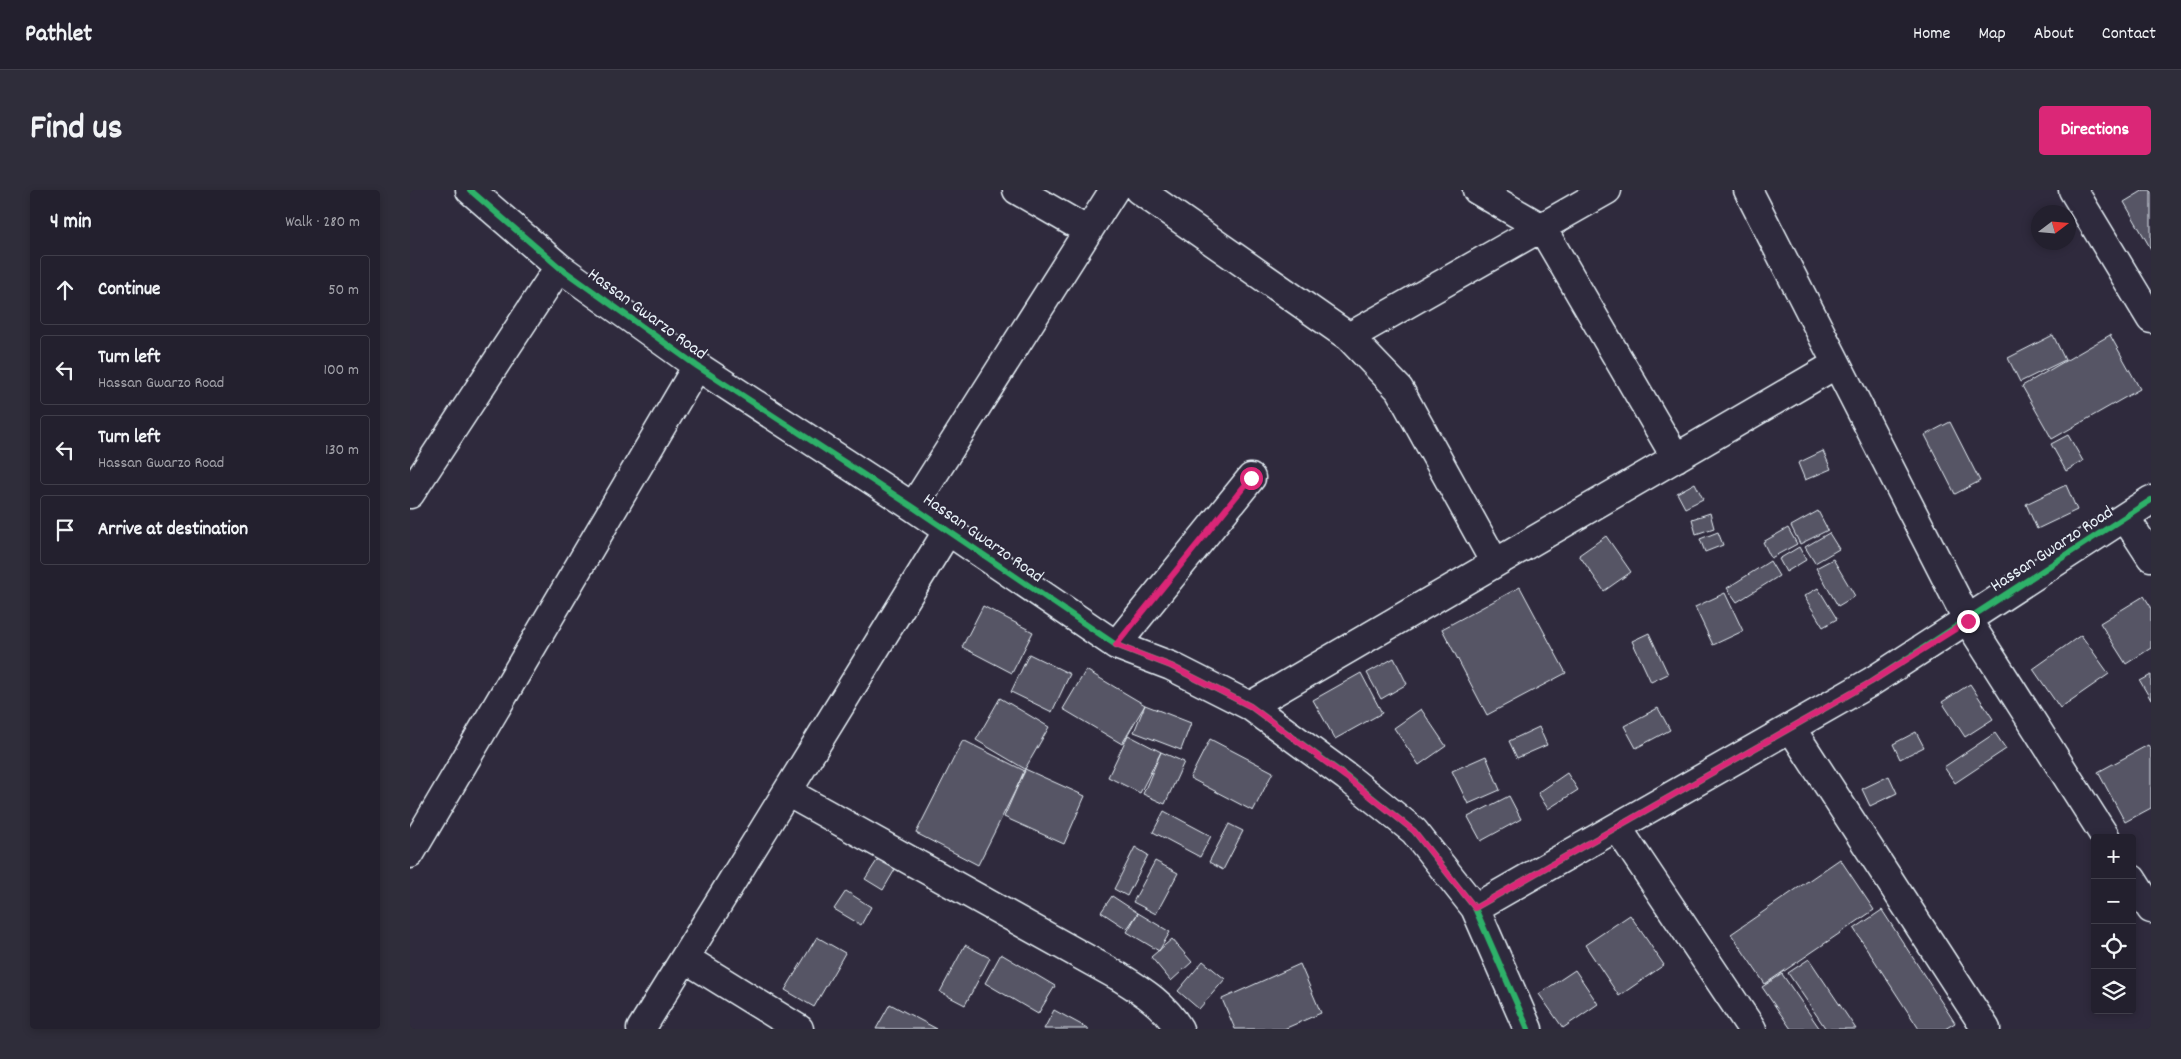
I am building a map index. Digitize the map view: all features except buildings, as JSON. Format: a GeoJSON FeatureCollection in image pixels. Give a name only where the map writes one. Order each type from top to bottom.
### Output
{"type":"FeatureCollection","features":[{"type":"Feature","properties":{"kind":"street","name":"Hassan Gwarzo Road"},"geometry":{"type":"LineString","coordinates":[[470,190],[559,267],[697,366],[913,507],[947,532],[1116,645],[1171,666],[1250,706],[1346,777],[1414,831],[1475,908],[1528,1029]]}},
{"type":"Feature","properties":{"kind":"street"},"geometry":{"type":"LineString","coordinates":[[1017,190],[1088,231]]}},
{"type":"Feature","properties":{"kind":"street"},"geometry":{"type":"LineString","coordinates":[[913,507],[1114,190]]}},
{"type":"Feature","properties":{"kind":"street"},"geometry":{"type":"LineString","coordinates":[[1139,190],[1349,336],[1399,389],[1495,563]]}},
{"type":"Feature","properties":{"kind":"street"},"geometry":{"type":"LineString","coordinates":[[1477,190],[1542,228],[1676,458]]}},
{"type":"Feature","properties":{"kind":"street"},"geometry":{"type":"LineString","coordinates":[[1349,336],[1608,190]]}},
{"type":"Feature","properties":{"kind":"street"},"geometry":{"type":"LineString","coordinates":[[1748,190],[1835,365],[1968,621],[2103,834]]}},
{"type":"Feature","properties":{"kind":"street"},"geometry":{"type":"LineString","coordinates":[[2073,190],[2151,319]]}},
{"type":"Feature","properties":{"kind":"street"},"geometry":{"type":"LineString","coordinates":[[410,494],[559,267]]}},
{"type":"Feature","properties":{"kind":"street"},"geometry":{"type":"LineString","coordinates":[[1250,706],[1835,365]]}},
{"type":"Feature","properties":{"kind":"street"},"geometry":{"type":"LineString","coordinates":[[410,854],[697,366]]}},
{"type":"Feature","properties":{"kind":"street"},"geometry":{"type":"LineString","coordinates":[[1116,645],[1251,478]]}},
{"type":"Feature","properties":{"kind":"street","name":"Hassan Gwarzo Road"},"geometry":{"type":"LineString","coordinates":[[1475,908],[1871,682],[1968,621],[2151,500]]}},
{"type":"Feature","properties":{"kind":"street"},"geometry":{"type":"LineString","coordinates":[[2125,517],[2151,557]]}},
{"type":"Feature","properties":{"kind":"street"},"geometry":{"type":"LineString","coordinates":[[641,1029],[686,959],[947,532]]}},
{"type":"Feature","properties":{"kind":"street"},"geometry":{"type":"LineString","coordinates":[[1791,728],[1986,1028]]}},
{"type":"Feature","properties":{"kind":"street"},"geometry":{"type":"LineString","coordinates":[[787,792],[1148,994],[1171,1014],[1179,1029]]}},
{"type":"Feature","properties":{"kind":"street"},"geometry":{"type":"LineString","coordinates":[[1617,827],[1752,1029]]}},
{"type":"Feature","properties":{"kind":"street"},"geometry":{"type":"LineString","coordinates":[[2136,885],[2151,909]]}},
{"type":"Feature","properties":{"kind":"street"},"geometry":{"type":"LineString","coordinates":[[686,959],[799,1029]]}},
{"type":"Feature","properties":{"kind":"cycle path"},"geometry":{"type":"LineString","coordinates":[[470,190],[559,267],[697,366],[913,507],[1116,645],[1171,666],[1250,706],[1347,777],[1414,831],[1475,908],[1528,1029]]}},
{"type":"Feature","properties":{"kind":"cycle path"},"geometry":{"type":"LineString","coordinates":[[1475,908],[1871,682],[2151,500]]}},
{"type":"Feature","properties":{"kind":"route"},"geometry":{"type":"LineString","coordinates":[[1251,478],[1116,645],[1171,666],[1250,706],[1346,777],[1414,831],[1475,908],[1871,682],[1968,621]]}}]}
